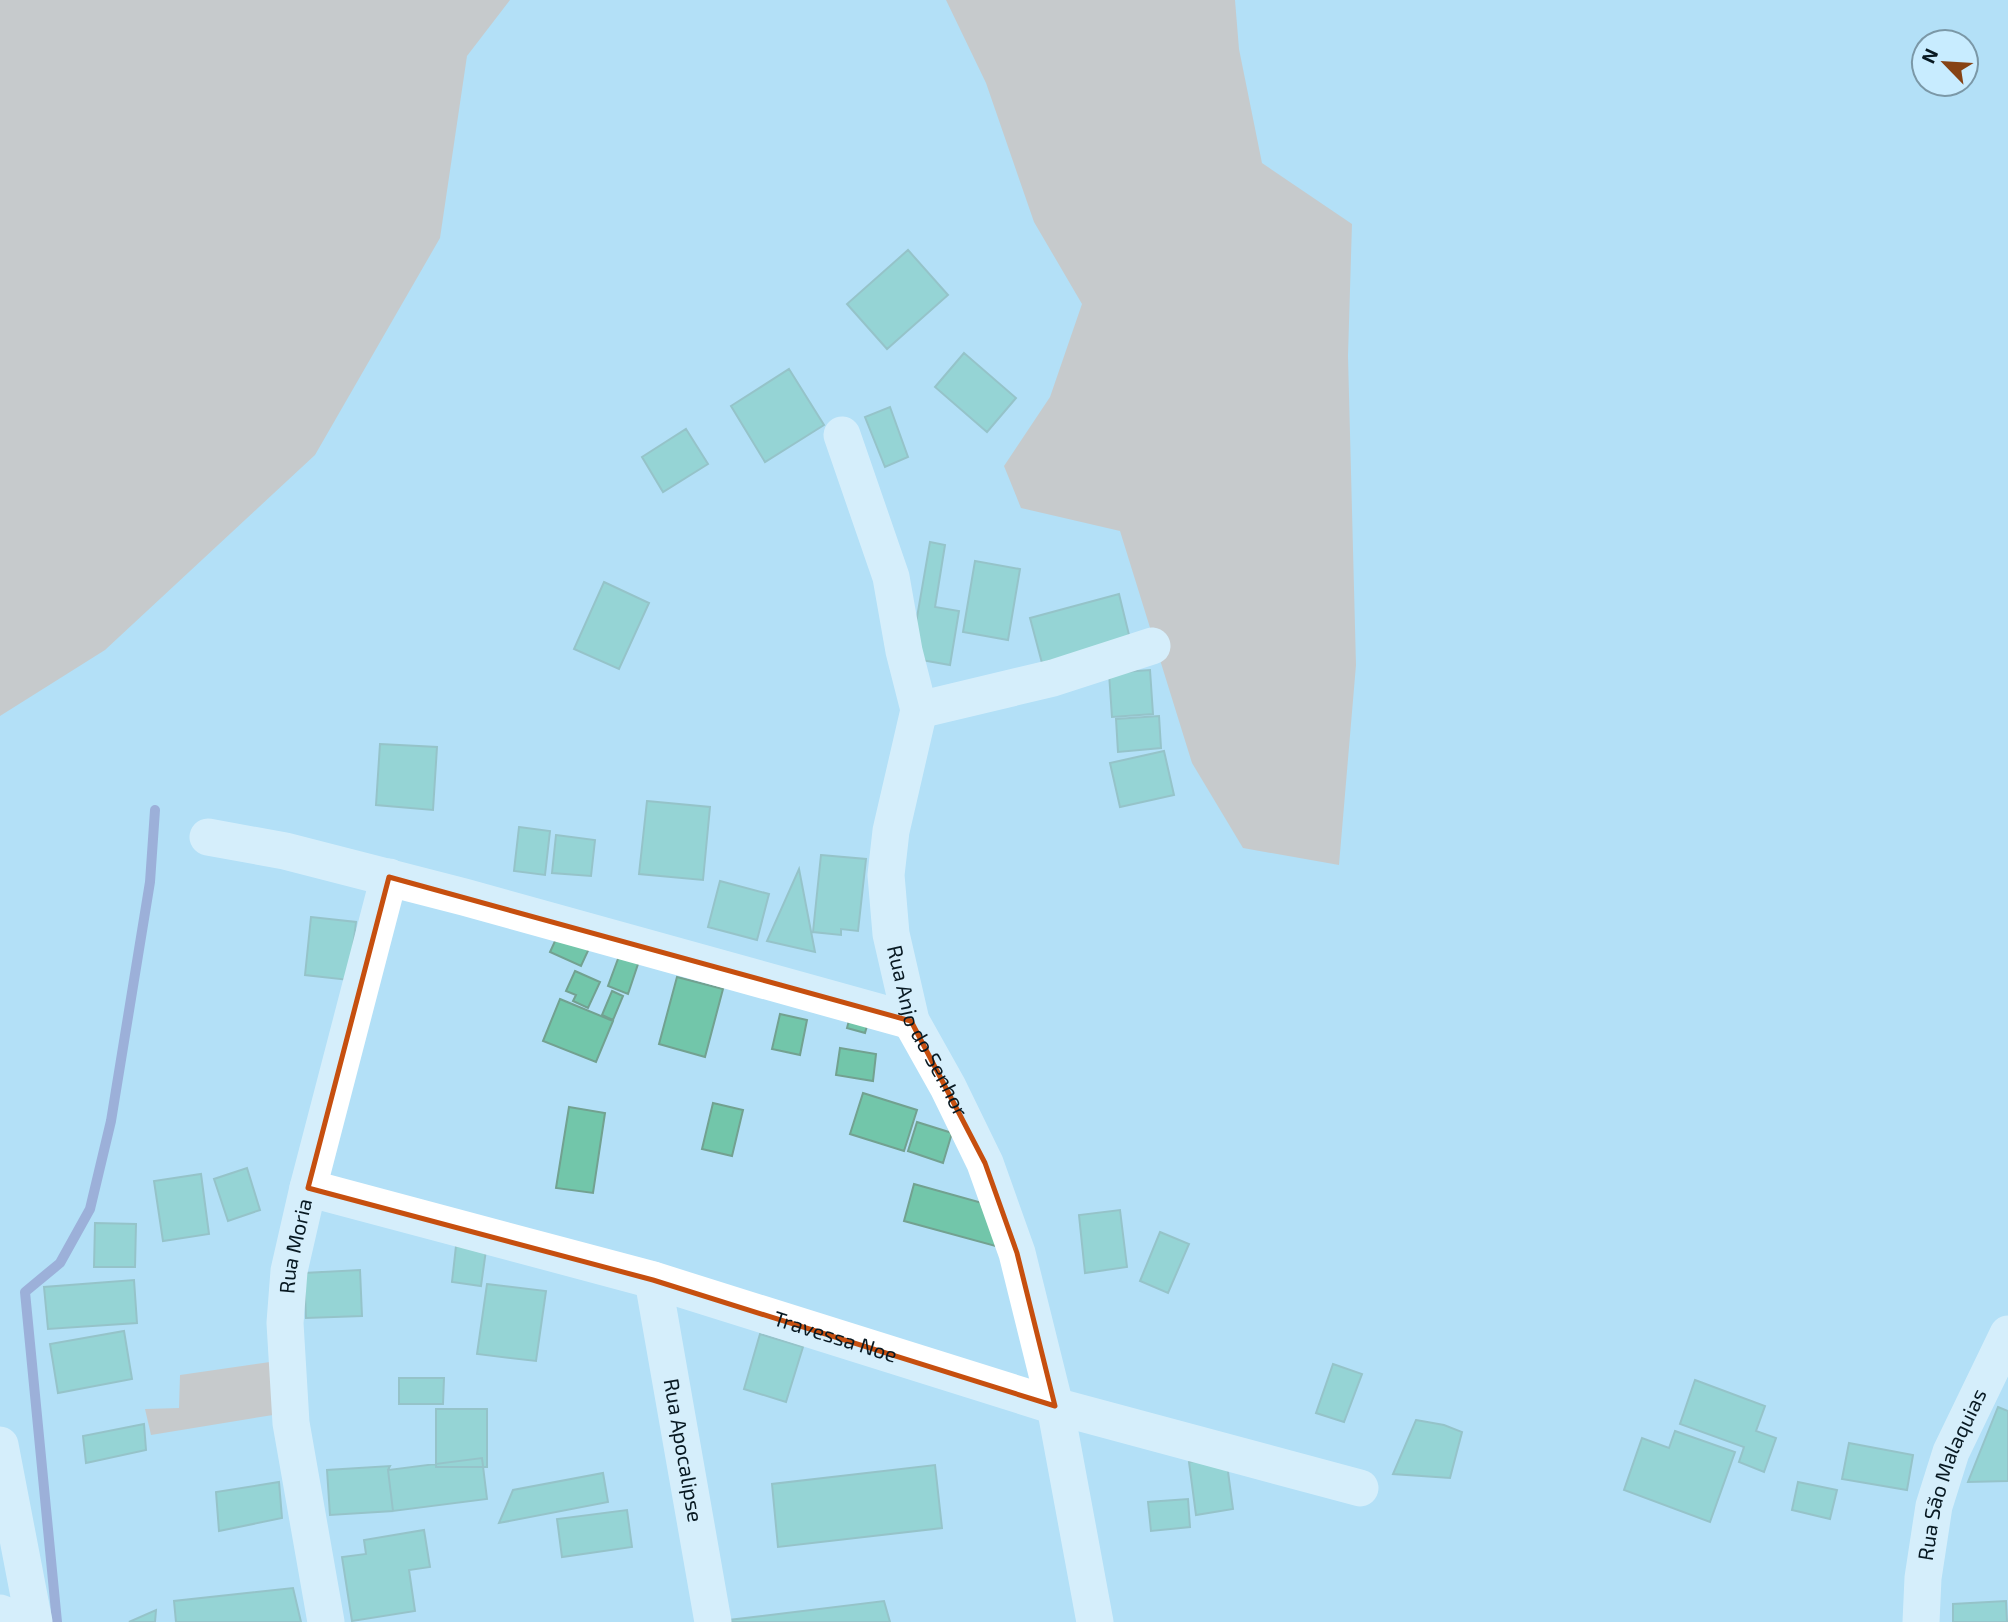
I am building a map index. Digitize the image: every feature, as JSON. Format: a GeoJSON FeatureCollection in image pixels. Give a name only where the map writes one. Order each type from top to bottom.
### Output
{"type":"FeatureCollection","features":[{"type":"Feature","properties":{"kind":"street","name":"Rua Anjo do Senhor"},"geometry":{"type":"LineString","coordinates":[[842,435],[891,577],[904,651],[919,710],[891,831],[886,875],[891,934],[911,1021],[948,1087],[985,1163],[1017,1253],[1055,1406],[1095,1622]]}},
{"type":"Feature","properties":{"kind":"street"},"geometry":{"type":"LineString","coordinates":[[919,710],[1052,678],[1152,646]]}},
{"type":"Feature","properties":{"kind":"street"},"geometry":{"type":"LineString","coordinates":[[208,837],[285,851],[389,877],[911,1021]]}},
{"type":"Feature","properties":{"kind":"street","name":"Rua Moria"},"geometry":{"type":"LineString","coordinates":[[327,1622],[291,1423],[285,1324],[289,1271],[389,877]]}},
{"type":"Feature","properties":{"kind":"street","name":"Travessa Noe"},"geometry":{"type":"LineString","coordinates":[[308,1188],[653,1280],[1055,1406],[1360,1489]]}},
{"type":"Feature","properties":{"kind":"street","name":"Rua Apocalipse"},"geometry":{"type":"LineString","coordinates":[[653,1280],[713,1622]]}},
{"type":"Feature","properties":{"kind":"street","name":"Rua São Malaquias"},"geometry":{"type":"LineString","coordinates":[[1921,1622],[1923,1578],[1934,1506],[1951,1452],[2008,1334]]}},
{"type":"Feature","properties":{"kind":"street"},"geometry":{"type":"LineString","coordinates":[[0,1445],[33,1622]]}},
{"type":"Feature","properties":{"kind":"street"},"geometry":{"type":"LineString","coordinates":[[0,1613],[24,1622]]}},
{"type":"Feature","properties":{"kind":"highlighted area"},"geometry":{"type":"Polygon","coordinates":[[[389,877],[911,1021],[985,1163],[1017,1253],[1055,1406],[653,1280],[308,1188],[389,877]]]}},
{"type":"Feature","properties":{"kind":"shaded area"},"geometry":{"type":"Polygon","coordinates":[[[0,0],[510,0],[467,56],[440,238],[315,455],[105,650],[0,716],[0,0]]]}},
{"type":"Feature","properties":{"kind":"shaded area"},"geometry":{"type":"Polygon","coordinates":[[[946,0],[1235,0],[1239,49],[1262,163],[1352,224],[1348,356],[1356,665],[1339,865],[1243,848],[1192,763],[1120,531],[1021,508],[1004,466],[1050,397],[1082,304],[1034,222],[986,83],[946,0]]]}},
{"type":"Feature","properties":{"kind":"shaded area"},"geometry":{"type":"Polygon","coordinates":[[[270,1362],[273,1415],[151,1435],[145,1409],[179,1408],[180,1375],[270,1362]]]}},
{"type":"Feature","properties":{"kind":"building"},"geometry":{"type":"Polygon","coordinates":[[[908,250],[948,295],[887,349],[847,304],[908,250]]]}},
{"type":"Feature","properties":{"kind":"building"},"geometry":{"type":"Polygon","coordinates":[[[964,353],[1016,398],[987,432],[935,387],[964,353]]]}},
{"type":"Feature","properties":{"kind":"building"},"geometry":{"type":"Polygon","coordinates":[[[789,369],[824,425],[765,462],[731,406],[789,369]]]}},
{"type":"Feature","properties":{"kind":"building"},"geometry":{"type":"Polygon","coordinates":[[[890,407],[908,457],[885,467],[865,417],[890,407]]]}},
{"type":"Feature","properties":{"kind":"building"},"geometry":{"type":"Polygon","coordinates":[[[686,429],[708,464],[663,492],[642,457],[686,429]]]}},
{"type":"Feature","properties":{"kind":"building"},"geometry":{"type":"Polygon","coordinates":[[[930,542],[945,545],[935,607],[959,611],[950,665],[910,658],[930,542]]]}},
{"type":"Feature","properties":{"kind":"building"},"geometry":{"type":"Polygon","coordinates":[[[975,561],[1020,569],[1008,640],[963,632],[975,561]]]}},
{"type":"Feature","properties":{"kind":"building"},"geometry":{"type":"Polygon","coordinates":[[[604,582],[649,603],[619,669],[574,649],[604,582]]]}},
{"type":"Feature","properties":{"kind":"building"},"geometry":{"type":"Polygon","coordinates":[[[1119,594],[1130,639],[1042,663],[1030,618],[1119,594]]]}},
{"type":"Feature","properties":{"kind":"building"},"geometry":{"type":"Polygon","coordinates":[[[1150,670],[1153,714],[1112,717],[1109,673],[1150,670]]]}},
{"type":"Feature","properties":{"kind":"building"},"geometry":{"type":"Polygon","coordinates":[[[1159,716],[1161,748],[1118,752],[1116,719],[1159,716]]]}},
{"type":"Feature","properties":{"kind":"building"},"geometry":{"type":"Polygon","coordinates":[[[380,744],[437,747],[433,810],[376,805],[380,744]]]}},
{"type":"Feature","properties":{"kind":"building"},"geometry":{"type":"Polygon","coordinates":[[[1164,751],[1174,795],[1120,807],[1110,763],[1164,751]]]}},
{"type":"Feature","properties":{"kind":"building"},"geometry":{"type":"Polygon","coordinates":[[[647,801],[710,807],[703,880],[639,874],[647,801]]]}},
{"type":"Feature","properties":{"kind":"building"},"geometry":{"type":"Polygon","coordinates":[[[519,827],[550,831],[545,875],[514,871],[519,827]]]}},
{"type":"Feature","properties":{"kind":"building"},"geometry":{"type":"Polygon","coordinates":[[[556,835],[595,840],[591,876],[552,873],[556,835]]]}},
{"type":"Feature","properties":{"kind":"building"},"geometry":{"type":"Polygon","coordinates":[[[821,855],[866,859],[858,931],[841,929],[841,935],[813,932],[821,855]]]}},
{"type":"Feature","properties":{"kind":"building"},"geometry":{"type":"Polygon","coordinates":[[[799,869],[815,952],[767,941],[799,869]]]}},
{"type":"Feature","properties":{"kind":"building"},"geometry":{"type":"Polygon","coordinates":[[[720,881],[769,894],[757,940],[708,927],[720,881]]]}},
{"type":"Feature","properties":{"kind":"building"},"geometry":{"type":"Polygon","coordinates":[[[311,917],[356,922],[349,980],[305,975],[311,917]]]}},
{"type":"Feature","properties":{"kind":"building"},"geometry":{"type":"Polygon","coordinates":[[[561,928],[592,942],[581,966],[550,952],[561,928]]]}},
{"type":"Feature","properties":{"kind":"building"},"geometry":{"type":"Polygon","coordinates":[[[622,948],[641,955],[628,994],[608,986],[622,948]]]}},
{"type":"Feature","properties":{"kind":"building"},"geometry":{"type":"Polygon","coordinates":[[[575,971],[600,982],[588,1008],[573,1001],[576,995],[566,991],[575,971]]]}},
{"type":"Feature","properties":{"kind":"building"},"geometry":{"type":"Polygon","coordinates":[[[677,977],[723,989],[705,1057],[659,1044],[677,977]]]}},
{"type":"Feature","properties":{"kind":"building"},"geometry":{"type":"Polygon","coordinates":[[[612,991],[623,996],[613,1020],[602,1015],[612,991]]]}},
{"type":"Feature","properties":{"kind":"building"},"geometry":{"type":"Polygon","coordinates":[[[560,999],[613,1021],[596,1062],[543,1041],[560,999]]]}},
{"type":"Feature","properties":{"kind":"building"},"geometry":{"type":"Polygon","coordinates":[[[852,1009],[870,1015],[865,1033],[847,1028],[852,1009]]]}},
{"type":"Feature","properties":{"kind":"building"},"geometry":{"type":"Polygon","coordinates":[[[780,1014],[807,1020],[800,1055],[772,1049],[780,1014]]]}},
{"type":"Feature","properties":{"kind":"building"},"geometry":{"type":"Polygon","coordinates":[[[840,1048],[876,1054],[873,1081],[836,1075],[840,1048]]]}},
{"type":"Feature","properties":{"kind":"building"},"geometry":{"type":"Polygon","coordinates":[[[863,1093],[917,1110],[904,1151],[850,1134],[863,1093]]]}},
{"type":"Feature","properties":{"kind":"building"},"geometry":{"type":"Polygon","coordinates":[[[713,1103],[743,1110],[732,1156],[702,1149],[713,1103]]]}},
{"type":"Feature","properties":{"kind":"building"},"geometry":{"type":"Polygon","coordinates":[[[569,1107],[605,1113],[593,1193],[556,1188],[569,1107]]]}},
{"type":"Feature","properties":{"kind":"building"},"geometry":{"type":"Polygon","coordinates":[[[917,1122],[952,1133],[943,1163],[908,1151],[917,1122]]]}},
{"type":"Feature","properties":{"kind":"building"},"geometry":{"type":"Polygon","coordinates":[[[247,1168],[260,1210],[228,1221],[214,1179],[247,1168]]]}},
{"type":"Feature","properties":{"kind":"building"},"geometry":{"type":"Polygon","coordinates":[[[201,1174],[209,1234],[163,1241],[154,1181],[201,1174]]]}},
{"type":"Feature","properties":{"kind":"building"},"geometry":{"type":"Polygon","coordinates":[[[914,1184],[993,1206],[999,1247],[904,1221],[914,1184]]]}},
{"type":"Feature","properties":{"kind":"building"},"geometry":{"type":"Polygon","coordinates":[[[1120,1210],[1127,1267],[1085,1273],[1079,1215],[1120,1210]]]}},
{"type":"Feature","properties":{"kind":"building"},"geometry":{"type":"Polygon","coordinates":[[[95,1223],[136,1224],[135,1267],[94,1267],[95,1223]]]}},
{"type":"Feature","properties":{"kind":"building"},"geometry":{"type":"Polygon","coordinates":[[[1160,1232],[1189,1244],[1168,1293],[1140,1281],[1160,1232]]]}},
{"type":"Feature","properties":{"kind":"building"},"geometry":{"type":"Polygon","coordinates":[[[456,1246],[486,1250],[481,1286],[452,1282],[456,1246]]]}},
{"type":"Feature","properties":{"kind":"building"},"geometry":{"type":"Polygon","coordinates":[[[360,1270],[362,1316],[306,1318],[304,1273],[360,1270]]]}},
{"type":"Feature","properties":{"kind":"building"},"geometry":{"type":"Polygon","coordinates":[[[134,1280],[137,1323],[48,1329],[44,1287],[134,1280]]]}},
{"type":"Feature","properties":{"kind":"building"},"geometry":{"type":"Polygon","coordinates":[[[487,1284],[546,1291],[536,1361],[477,1354],[487,1284]]]}},
{"type":"Feature","properties":{"kind":"building"},"geometry":{"type":"Polygon","coordinates":[[[124,1331],[132,1379],[58,1393],[50,1344],[124,1331]]]}},
{"type":"Feature","properties":{"kind":"building"},"geometry":{"type":"Polygon","coordinates":[[[760,1334],[803,1347],[786,1402],[744,1389],[760,1334]]]}},
{"type":"Feature","properties":{"kind":"building"},"geometry":{"type":"Polygon","coordinates":[[[1333,1364],[1362,1374],[1344,1422],[1316,1413],[1333,1364]]]}},
{"type":"Feature","properties":{"kind":"building"},"geometry":{"type":"Polygon","coordinates":[[[399,1378],[444,1378],[443,1404],[399,1404],[399,1378]]]}},
{"type":"Feature","properties":{"kind":"building"},"geometry":{"type":"Polygon","coordinates":[[[1695,1380],[1765,1406],[1756,1431],[1776,1438],[1764,1472],[1739,1462],[1744,1447],[1680,1424],[1695,1380]]]}},
{"type":"Feature","properties":{"kind":"building"},"geometry":{"type":"Polygon","coordinates":[[[1998,1407],[2008,1411],[2008,1481],[1968,1482],[1998,1407]]]}},
{"type":"Feature","properties":{"kind":"building"},"geometry":{"type":"Polygon","coordinates":[[[436,1409],[487,1409],[487,1467],[436,1467],[436,1409]]]}},
{"type":"Feature","properties":{"kind":"building"},"geometry":{"type":"Polygon","coordinates":[[[1416,1420],[1444,1425],[1462,1432],[1450,1478],[1393,1474],[1416,1420]]]}},
{"type":"Feature","properties":{"kind":"building"},"geometry":{"type":"Polygon","coordinates":[[[144,1424],[146,1450],[86,1463],[83,1436],[144,1424]]]}},
{"type":"Feature","properties":{"kind":"building"},"geometry":{"type":"Polygon","coordinates":[[[1675,1431],[1735,1452],[1710,1522],[1624,1490],[1642,1438],[1669,1448],[1675,1431]]]}},
{"type":"Feature","properties":{"kind":"building"},"geometry":{"type":"Polygon","coordinates":[[[1849,1443],[1913,1455],[1907,1490],[1842,1479],[1849,1443]]]}},
{"type":"Feature","properties":{"kind":"building"},"geometry":{"type":"Polygon","coordinates":[[[1226,1457],[1233,1509],[1196,1515],[1189,1462],[1226,1457]]]}},
{"type":"Feature","properties":{"kind":"building"},"geometry":{"type":"Polygon","coordinates":[[[482,1458],[487,1499],[393,1511],[388,1470],[482,1458]]]}},
{"type":"Feature","properties":{"kind":"building"},"geometry":{"type":"Polygon","coordinates":[[[935,1465],[942,1528],[778,1547],[772,1484],[935,1465]]]}},
{"type":"Feature","properties":{"kind":"building"},"geometry":{"type":"Polygon","coordinates":[[[390,1466],[388,1470],[393,1511],[330,1515],[327,1470],[390,1466]]]}},
{"type":"Feature","properties":{"kind":"building"},"geometry":{"type":"Polygon","coordinates":[[[603,1473],[608,1502],[499,1523],[513,1490],[603,1473]]]}},
{"type":"Feature","properties":{"kind":"building"},"geometry":{"type":"Polygon","coordinates":[[[279,1482],[282,1518],[219,1531],[216,1492],[279,1482]]]}},
{"type":"Feature","properties":{"kind":"building"},"geometry":{"type":"Polygon","coordinates":[[[1798,1482],[1837,1490],[1830,1519],[1792,1510],[1798,1482]]]}},
{"type":"Feature","properties":{"kind":"building"},"geometry":{"type":"Polygon","coordinates":[[[1188,1499],[1190,1527],[1151,1531],[1148,1502],[1188,1499]]]}},
{"type":"Feature","properties":{"kind":"building"},"geometry":{"type":"Polygon","coordinates":[[[627,1510],[632,1547],[562,1557],[557,1519],[627,1510]]]}},
{"type":"Feature","properties":{"kind":"building"},"geometry":{"type":"Polygon","coordinates":[[[424,1530],[430,1567],[409,1570],[415,1611],[352,1621],[342,1557],[366,1554],[364,1540],[424,1530]]]}},
{"type":"Feature","properties":{"kind":"building"},"geometry":{"type":"Polygon","coordinates":[[[293,1588],[301,1622],[176,1622],[174,1601],[293,1588]]]}},
{"type":"Feature","properties":{"kind":"building"},"geometry":{"type":"Polygon","coordinates":[[[884,1601],[890,1622],[729,1622],[729,1620],[884,1601]]]}},
{"type":"Feature","properties":{"kind":"building"},"geometry":{"type":"Polygon","coordinates":[[[2006,1601],[2007,1622],[1953,1622],[1953,1604],[2006,1601]]]}},
{"type":"Feature","properties":{"kind":"building"},"geometry":{"type":"Polygon","coordinates":[[[156,1610],[155,1622],[129,1622],[156,1610]]]}},
{"type":"Feature","properties":{"kind":"waterway"},"geometry":{"type":"LineString","coordinates":[[57,1622],[25,1292],[60,1263],[90,1209],[111,1121],[150,882],[155,810]]}}]}
